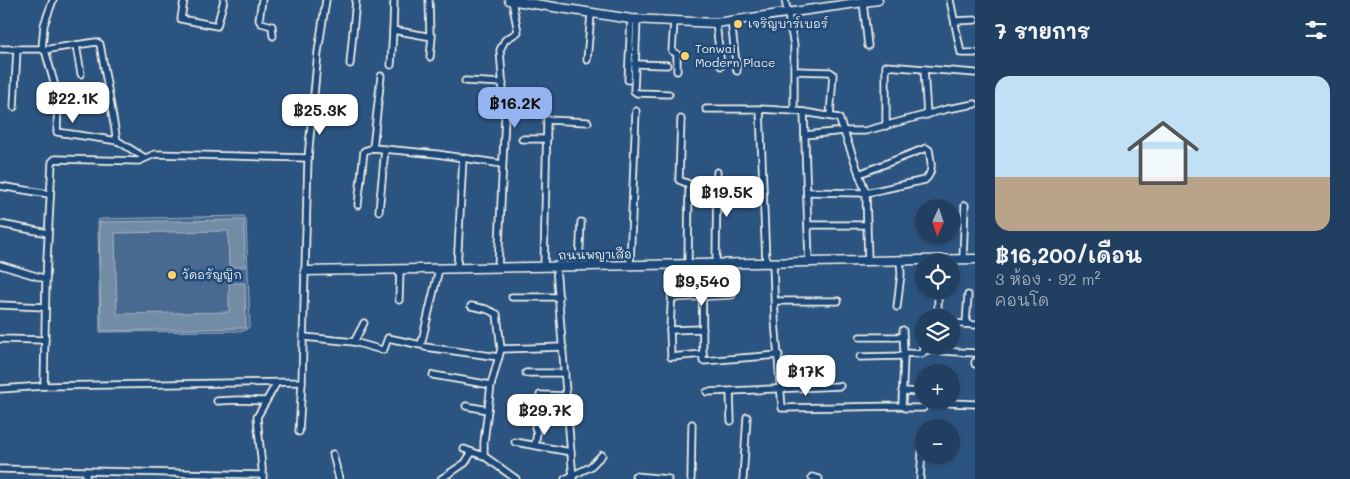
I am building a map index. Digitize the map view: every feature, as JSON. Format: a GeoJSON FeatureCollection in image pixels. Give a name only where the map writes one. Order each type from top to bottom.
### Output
{"type":"FeatureCollection","features":[{"type":"Feature","properties":{"kind":"street"},"geometry":{"type":"LineString","coordinates":[[53,0],[44,25],[43,50],[58,97],[57,132],[116,141],[145,158]]}},
{"type":"Feature","properties":{"kind":"street"},"geometry":{"type":"LineString","coordinates":[[184,0],[181,19],[217,26],[224,0]]}},
{"type":"Feature","properties":{"kind":"street"},"geometry":{"type":"LineString","coordinates":[[262,0],[259,20],[260,23],[272,26],[272,36]]}},
{"type":"Feature","properties":{"kind":"street"},"geometry":{"type":"LineString","coordinates":[[299,432],[304,337],[308,158],[318,52],[326,0]]}},
{"type":"Feature","properties":{"kind":"street"},"geometry":{"type":"LineString","coordinates":[[350,64],[356,0]]}},
{"type":"Feature","properties":{"kind":"street"},"geometry":{"type":"LineString","coordinates":[[391,65],[394,0]]}},
{"type":"Feature","properties":{"kind":"street"},"geometry":{"type":"LineString","coordinates":[[429,0],[430,36],[432,40],[430,57]]}},
{"type":"Feature","properties":{"kind":"street"},"geometry":{"type":"LineString","coordinates":[[498,268],[505,116],[500,50],[505,40],[518,32],[511,0],[591,14],[634,19],[716,23],[878,0]]}},
{"type":"Feature","properties":{"kind":"street"},"geometry":{"type":"LineString","coordinates":[[785,0],[794,44],[794,111]]}},
{"type":"Feature","properties":{"kind":"street"},"geometry":{"type":"LineString","coordinates":[[950,0],[962,53],[975,53]]}},
{"type":"Feature","properties":{"kind":"street"},"geometry":{"type":"LineString","coordinates":[[863,2],[868,46]]}},
{"type":"Feature","properties":{"kind":"street"},"geometry":{"type":"LineString","coordinates":[[587,60],[591,14]]}},
{"type":"Feature","properties":{"kind":"street"},"geometry":{"type":"LineString","coordinates":[[634,19],[634,90],[635,92],[669,94]]}},
{"type":"Feature","properties":{"kind":"street"},"geometry":{"type":"LineString","coordinates":[[628,80],[634,19]]}},
{"type":"Feature","properties":{"kind":"street"},"geometry":{"type":"LineString","coordinates":[[955,21],[975,20]]}},
{"type":"Feature","properties":{"kind":"street"},"geometry":{"type":"LineString","coordinates":[[731,21],[737,70]]}},
{"type":"Feature","properties":{"kind":"street"},"geometry":{"type":"LineString","coordinates":[[674,22],[672,50],[677,54],[676,71]]}},
{"type":"Feature","properties":{"kind":"street"},"geometry":{"type":"LineString","coordinates":[[716,23],[721,66]]}},
{"type":"Feature","properties":{"kind":"street"},"geometry":{"type":"LineString","coordinates":[[393,30],[430,36]]}},
{"type":"Feature","properties":{"kind":"street"},"geometry":{"type":"LineString","coordinates":[[0,49],[43,50],[96,42],[100,46],[116,141]]}},
{"type":"Feature","properties":{"kind":"street"},"geometry":{"type":"LineString","coordinates":[[76,46],[81,74]]}},
{"type":"Feature","properties":{"kind":"street"},"geometry":{"type":"LineString","coordinates":[[14,107],[17,49]]}},
{"type":"Feature","properties":{"kind":"street"},"geometry":{"type":"LineString","coordinates":[[634,64],[667,65]]}},
{"type":"Feature","properties":{"kind":"street"},"geometry":{"type":"LineString","coordinates":[[886,126],[886,66],[975,73]]}},
{"type":"Feature","properties":{"kind":"street"},"geometry":{"type":"LineString","coordinates":[[924,69],[927,115]]}},
{"type":"Feature","properties":{"kind":"street"},"geometry":{"type":"LineString","coordinates":[[795,71],[830,72],[833,74],[830,116]]}},
{"type":"Feature","properties":{"kind":"street"},"geometry":{"type":"LineString","coordinates":[[373,148],[381,76]]}},
{"type":"Feature","properties":{"kind":"street"},"geometry":{"type":"LineString","coordinates":[[465,81],[503,83]]}},
{"type":"Feature","properties":{"kind":"street"},"geometry":{"type":"LineString","coordinates":[[805,135],[865,131],[947,109],[975,104]]}},
{"type":"Feature","properties":{"kind":"street"},"geometry":{"type":"LineString","coordinates":[[760,109],[782,408],[902,406],[904,408],[915,408]]}},
{"type":"Feature","properties":{"kind":"street"},"geometry":{"type":"LineString","coordinates":[[706,110],[760,109],[794,111],[839,118],[866,193],[868,261]]}},
{"type":"Feature","properties":{"kind":"street"},"geometry":{"type":"LineString","coordinates":[[630,265],[636,111]]}},
{"type":"Feature","properties":{"kind":"street"},"geometry":{"type":"LineString","coordinates":[[804,112],[808,262]]}},
{"type":"Feature","properties":{"kind":"street"},"geometry":{"type":"LineString","coordinates":[[681,119],[679,180],[689,184],[688,264]]}},
{"type":"Feature","properties":{"kind":"street"},"geometry":{"type":"LineString","coordinates":[[544,267],[547,120],[588,122]]}},
{"type":"Feature","properties":{"kind":"street"},"geometry":{"type":"LineString","coordinates":[[522,138],[547,139]]}},
{"type":"Feature","properties":{"kind":"street"},"geometry":{"type":"LineString","coordinates":[[358,205],[364,151],[373,148],[502,164]]}},
{"type":"Feature","properties":{"kind":"street"},"geometry":{"type":"LineString","coordinates":[[807,192],[866,193],[927,178],[932,168],[929,150],[926,148],[912,152],[859,174]]}},
{"type":"Feature","properties":{"kind":"street"},"geometry":{"type":"LineString","coordinates":[[379,211],[385,149]]}},
{"type":"Feature","properties":{"kind":"street"},"geometry":{"type":"LineString","coordinates":[[44,386],[49,194],[52,162],[55,159],[139,161],[155,154],[308,158]]}},
{"type":"Feature","properties":{"kind":"street"},"geometry":{"type":"LineString","coordinates":[[457,269],[463,158]]}},
{"type":"Feature","properties":{"kind":"street"},"geometry":{"type":"LineString","coordinates":[[716,264],[717,172]]}},
{"type":"Feature","properties":{"kind":"street"},"geometry":{"type":"LineString","coordinates":[[0,186],[49,194]]}},
{"type":"Feature","properties":{"kind":"street"},"geometry":{"type":"LineString","coordinates":[[962,259],[965,205]]}},
{"type":"Feature","properties":{"kind":"street"},"geometry":{"type":"LineString","coordinates":[[579,266],[581,222]]}},
{"type":"Feature","properties":{"kind":"street"},"geometry":{"type":"LineString","coordinates":[[0,224],[48,233]]}},
{"type":"Feature","properties":{"kind":"street"},"geometry":{"type":"LineString","coordinates":[[808,225],[867,225]]}},
{"type":"Feature","properties":{"kind":"street","name":"ถนนพญาเสือ"},"geometry":{"type":"LineString","coordinates":[[962,259],[975,259]]}},
{"type":"Feature","properties":{"kind":"street"},"geometry":{"type":"LineString","coordinates":[[897,307],[901,274],[900,260]]}},
{"type":"Feature","properties":{"kind":"street","name":"ถนนพญาเสือ"},"geometry":{"type":"LineString","coordinates":[[305,271],[915,260]]}},
{"type":"Feature","properties":{"kind":"street"},"geometry":{"type":"LineString","coordinates":[[702,264],[704,360],[779,355]]}},
{"type":"Feature","properties":{"kind":"street"},"geometry":{"type":"LineString","coordinates":[[0,265],[46,278]]}},
{"type":"Feature","properties":{"kind":"street"},"geometry":{"type":"LineString","coordinates":[[673,265],[670,330],[671,357],[703,354]]}},
{"type":"Feature","properties":{"kind":"street"},"geometry":{"type":"LineString","coordinates":[[556,267],[573,477]]}},
{"type":"Feature","properties":{"kind":"street"},"geometry":{"type":"LineString","coordinates":[[304,337],[354,342],[382,350],[388,338],[422,345],[439,269]]}},
{"type":"Feature","properties":{"kind":"street"},"geometry":{"type":"LineString","coordinates":[[400,270],[400,300]]}},
{"type":"Feature","properties":{"kind":"street"},"geometry":{"type":"LineString","coordinates":[[966,324],[968,295]]}},
{"type":"Feature","properties":{"kind":"street"},"geometry":{"type":"LineString","coordinates":[[672,298],[732,296]]}},
{"type":"Feature","properties":{"kind":"street"},"geometry":{"type":"LineString","coordinates":[[512,297],[559,297]]}},
{"type":"Feature","properties":{"kind":"street"},"geometry":{"type":"LineString","coordinates":[[775,301],[838,300]]}},
{"type":"Feature","properties":{"kind":"street"},"geometry":{"type":"LineString","coordinates":[[0,305],[46,307]]}},
{"type":"Feature","properties":{"kind":"street"},"geometry":{"type":"LineString","coordinates":[[471,306],[486,309],[497,314],[501,349],[491,384],[484,456]]}},
{"type":"Feature","properties":{"kind":"street"},"geometry":{"type":"LineString","coordinates":[[354,342],[364,323]]}},
{"type":"Feature","properties":{"kind":"street"},"geometry":{"type":"LineString","coordinates":[[960,324],[975,324]]}},
{"type":"Feature","properties":{"kind":"street"},"geometry":{"type":"LineString","coordinates":[[670,330],[703,328]]}},
{"type":"Feature","properties":{"kind":"street"},"geometry":{"type":"LineString","coordinates":[[860,337],[903,334],[902,406]]}},
{"type":"Feature","properties":{"kind":"street"},"geometry":{"type":"LineString","coordinates":[[0,339],[45,340]]}},
{"type":"Feature","properties":{"kind":"street"},"geometry":{"type":"LineString","coordinates":[[425,346],[499,357]]}},
{"type":"Feature","properties":{"kind":"street"},"geometry":{"type":"LineString","coordinates":[[501,349],[563,347]]}},
{"type":"Feature","properties":{"kind":"street"},"geometry":{"type":"LineString","coordinates":[[960,352],[975,353]]}},
{"type":"Feature","properties":{"kind":"street"},"geometry":{"type":"LineString","coordinates":[[860,357],[922,354]]}},
{"type":"Feature","properties":{"kind":"street"},"geometry":{"type":"LineString","coordinates":[[526,373],[565,373]]}},
{"type":"Feature","properties":{"kind":"street"},"geometry":{"type":"LineString","coordinates":[[433,374],[491,384]]}},
{"type":"Feature","properties":{"kind":"street"},"geometry":{"type":"LineString","coordinates":[[0,389],[44,386],[276,384],[302,382]]}},
{"type":"Feature","properties":{"kind":"street"},"geometry":{"type":"LineString","coordinates":[[0,468],[156,476],[263,477],[257,418],[276,384]]}},
{"type":"Feature","properties":{"kind":"street"},"geometry":{"type":"LineString","coordinates":[[707,392],[840,386]]}},
{"type":"Feature","properties":{"kind":"street"},"geometry":{"type":"LineString","coordinates":[[730,392],[731,421]]}},
{"type":"Feature","properties":{"kind":"street"},"geometry":{"type":"LineString","coordinates":[[902,392],[915,392]]}},
{"type":"Feature","properties":{"kind":"street"},"geometry":{"type":"LineString","coordinates":[[540,395],[566,396]]}},
{"type":"Feature","properties":{"kind":"street"},"geometry":{"type":"LineString","coordinates":[[217,401],[266,401]]}},
{"type":"Feature","properties":{"kind":"street"},"geometry":{"type":"LineString","coordinates":[[960,403],[975,404]]}},
{"type":"Feature","properties":{"kind":"street"},"geometry":{"type":"LineString","coordinates":[[466,406],[488,410]]}},
{"type":"Feature","properties":{"kind":"street"},"geometry":{"type":"LineString","coordinates":[[743,479],[747,417]]}},
{"type":"Feature","properties":{"kind":"street"},"geometry":{"type":"LineString","coordinates":[[690,479],[692,424]]}},
{"type":"Feature","properties":{"kind":"street"},"geometry":{"type":"LineString","coordinates":[[535,427],[537,433],[536,445]]}},
{"type":"Feature","properties":{"kind":"street"},"geometry":{"type":"LineString","coordinates":[[515,442],[571,452]]}},
{"type":"Feature","properties":{"kind":"street"},"geometry":{"type":"LineString","coordinates":[[464,450],[484,456],[516,479]]}},
{"type":"Feature","properties":{"kind":"street"},"geometry":{"type":"LineString","coordinates":[[441,479],[465,463],[472,452]]}},
{"type":"Feature","properties":{"kind":"street"},"geometry":{"type":"LineString","coordinates":[[333,454],[339,479]]}},
{"type":"Feature","properties":{"kind":"street"},"geometry":{"type":"LineString","coordinates":[[565,479],[573,477],[590,467],[602,455]]}},
{"type":"Feature","properties":{"kind":"street"},"geometry":{"type":"LineString","coordinates":[[920,479],[921,464]]}},
{"type":"Feature","properties":{"kind":"street"},"geometry":{"type":"LineString","coordinates":[[86,471],[86,479]]}},
{"type":"Feature","properties":{"kind":"street"},"geometry":{"type":"LineString","coordinates":[[635,476],[668,479]]}},
{"type":"Feature","properties":{"kind":"street"},"geometry":{"type":"LineString","coordinates":[[812,477],[819,479]]}},
{"type":"Feature","properties":{"kind":"shaded area"},"geometry":{"type":"Polygon","coordinates":[[[244,216],[246,219],[250,325],[248,328],[244,331],[100,332],[98,220],[244,216]]]}},
{"type":"Feature","properties":{"kind":"shaded area"},"geometry":{"type":"Polygon","coordinates":[[[244,220],[245,267],[229,267],[228,231],[115,233],[117,314],[229,312],[229,283],[245,283],[246,328],[101,331],[99,222],[244,220]]]}},
{"type":"Feature","properties":{"kind":"place","name":"เจริญบาร์เบอร์"},"geometry":{"type":"Point","coordinates":[738,24]}},
{"type":"Feature","properties":{"kind":"place","name":"Tonwai Modern Place"},"geometry":{"type":"Point","coordinates":[685,56]}},
{"type":"Feature","properties":{"kind":"place","name":"วัดอรัญญิก"},"geometry":{"type":"Point","coordinates":[172,275]}}]}
